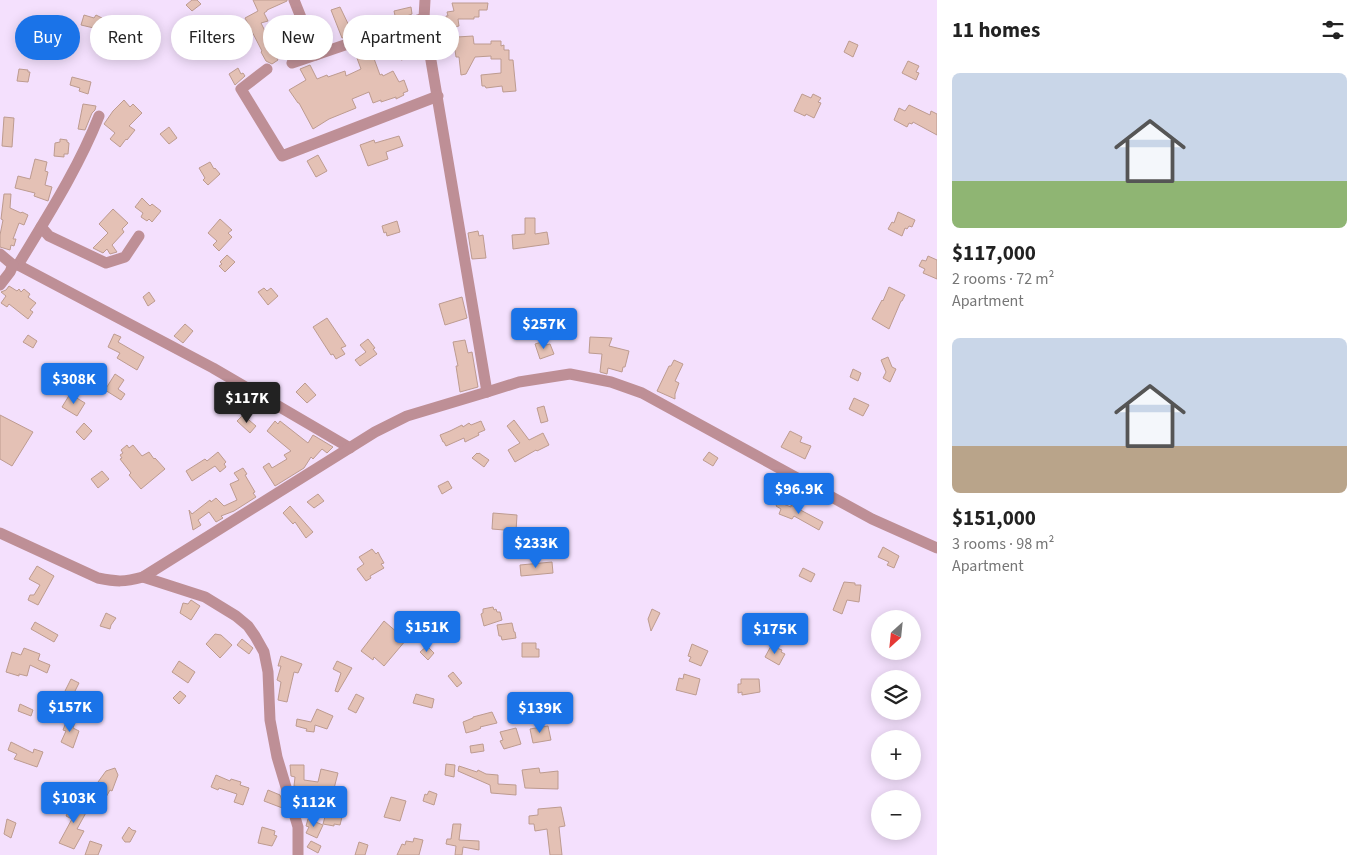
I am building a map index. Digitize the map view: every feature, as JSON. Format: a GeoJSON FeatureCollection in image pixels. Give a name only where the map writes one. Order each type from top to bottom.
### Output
{"type":"FeatureCollection","features":[{"type":"Feature","properties":{"kind":"street"},"geometry":{"type":"LineString","coordinates":[[294,0],[300,15]]}},
{"type":"Feature","properties":{"kind":"street"},"geometry":{"type":"LineString","coordinates":[[424,15],[425,0]]}},
{"type":"Feature","properties":{"kind":"street"},"geometry":{"type":"LineString","coordinates":[[292,63],[301,60]]}},
{"type":"Feature","properties":{"kind":"street"},"geometry":{"type":"LineString","coordinates":[[432,60],[487,392]]}},
{"type":"Feature","properties":{"kind":"street"},"geometry":{"type":"LineString","coordinates":[[266,69],[241,89],[282,156],[438,96]]}},
{"type":"Feature","properties":{"kind":"street"},"geometry":{"type":"LineString","coordinates":[[0,285],[41,227],[62,192],[99,116]]}},
{"type":"Feature","properties":{"kind":"street"},"geometry":{"type":"LineString","coordinates":[[41,227],[48,236],[106,263],[125,257],[138,236]]}},
{"type":"Feature","properties":{"kind":"street"},"geometry":{"type":"LineString","coordinates":[[0,254],[15,265],[213,368],[350,448]]}},
{"type":"Feature","properties":{"kind":"street"},"geometry":{"type":"LineString","coordinates":[[0,533],[98,578],[127,581],[143,577],[375,432],[407,416],[520,382],[570,374],[610,382],[642,393],[872,519],[937,548]]}},
{"type":"Feature","properties":{"kind":"street"},"geometry":{"type":"LineString","coordinates":[[143,577],[205,597],[236,616],[248,626],[264,652],[268,672],[270,720],[277,757],[298,827],[298,855]]}},
{"type":"Feature","properties":{"kind":"building"},"geometry":{"type":"Polygon","coordinates":[[[192,0],[197,0],[201,4],[192,11],[186,5],[192,0]]]}},
{"type":"Feature","properties":{"kind":"building"},"geometry":{"type":"Polygon","coordinates":[[[253,0],[287,0],[267,10],[264,13],[265,15],[263,15],[263,22],[261,23],[263,27],[263,56],[253,34],[253,15],[251,15],[258,11],[253,0]]]}},
{"type":"Feature","properties":{"kind":"building"},"geometry":{"type":"Polygon","coordinates":[[[452,3],[488,3],[487,10],[479,10],[479,17],[474,17],[474,19],[459,19],[459,15],[448,15],[447,12],[454,11],[452,3]]]}},
{"type":"Feature","properties":{"kind":"building"},"geometry":{"type":"Polygon","coordinates":[[[340,7],[344,15],[343,38],[342,38],[331,10],[340,7]]]}},
{"type":"Feature","properties":{"kind":"building"},"geometry":{"type":"Polygon","coordinates":[[[411,7],[412,14],[395,15],[394,11],[411,7]]]}},
{"type":"Feature","properties":{"kind":"building"},"geometry":{"type":"Polygon","coordinates":[[[84,15],[90,17],[90,27],[81,25],[84,15]]]}},
{"type":"Feature","properties":{"kind":"building"},"geometry":{"type":"Polygon","coordinates":[[[473,36],[474,44],[491,44],[491,41],[501,41],[501,46],[504,45],[504,50],[509,50],[509,60],[513,60],[516,91],[503,92],[502,86],[486,88],[482,86],[481,75],[501,73],[501,59],[491,59],[491,56],[475,57],[466,74],[461,75],[459,37],[473,36]]]}},
{"type":"Feature","properties":{"kind":"building"},"geometry":{"type":"Polygon","coordinates":[[[849,41],[858,45],[853,57],[844,52],[849,41]]]}},
{"type":"Feature","properties":{"kind":"building"},"geometry":{"type":"Polygon","coordinates":[[[265,60],[278,60],[272,64],[265,60]]]}},
{"type":"Feature","properties":{"kind":"building"},"geometry":{"type":"Polygon","coordinates":[[[358,60],[374,60],[380,75],[382,74],[383,76],[393,71],[399,82],[404,80],[408,91],[396,99],[396,97],[373,103],[369,92],[352,99],[356,108],[329,119],[313,129],[299,103],[289,90],[306,80],[300,69],[310,65],[317,79],[345,71],[346,76],[361,69],[358,60]]]}},
{"type":"Feature","properties":{"kind":"building"},"geometry":{"type":"Polygon","coordinates":[[[908,61],[919,66],[916,72],[919,73],[916,80],[902,73],[908,61]]]}},
{"type":"Feature","properties":{"kind":"building"},"geometry":{"type":"Polygon","coordinates":[[[238,68],[241,74],[243,73],[245,76],[235,85],[229,74],[238,68]]]}},
{"type":"Feature","properties":{"kind":"building"},"geometry":{"type":"Polygon","coordinates":[[[19,69],[30,72],[28,82],[17,81],[19,69]]]}},
{"type":"Feature","properties":{"kind":"building"},"geometry":{"type":"Polygon","coordinates":[[[72,77],[91,82],[88,94],[79,91],[80,88],[70,85],[72,77]]]}},
{"type":"Feature","properties":{"kind":"building"},"geometry":{"type":"Polygon","coordinates":[[[802,94],[811,98],[813,94],[821,98],[818,102],[821,103],[814,118],[794,111],[802,94]]]}},
{"type":"Feature","properties":{"kind":"building"},"geometry":{"type":"Polygon","coordinates":[[[124,100],[130,107],[133,104],[142,113],[129,126],[135,130],[120,147],[110,139],[115,133],[104,124],[124,100]]]}},
{"type":"Feature","properties":{"kind":"building"},"geometry":{"type":"Polygon","coordinates":[[[83,104],[96,106],[85,130],[78,129],[83,104]]]}},
{"type":"Feature","properties":{"kind":"building"},"geometry":{"type":"Polygon","coordinates":[[[909,105],[930,115],[931,111],[937,114],[937,135],[913,122],[912,124],[909,123],[907,127],[894,120],[899,108],[905,111],[909,105]]]}},
{"type":"Feature","properties":{"kind":"building"},"geometry":{"type":"Polygon","coordinates":[[[4,117],[14,118],[12,147],[2,146],[4,117]]]}},
{"type":"Feature","properties":{"kind":"building"},"geometry":{"type":"Polygon","coordinates":[[[169,127],[177,138],[169,144],[160,134],[169,127]]]}},
{"type":"Feature","properties":{"kind":"building"},"geometry":{"type":"Polygon","coordinates":[[[399,136],[403,146],[386,152],[388,159],[368,166],[360,145],[374,140],[375,143],[399,136]]]}},
{"type":"Feature","properties":{"kind":"building"},"geometry":{"type":"Polygon","coordinates":[[[60,139],[67,140],[69,143],[68,154],[64,154],[64,157],[54,156],[55,143],[60,142],[60,139]]]}},
{"type":"Feature","properties":{"kind":"building"},"geometry":{"type":"Polygon","coordinates":[[[318,155],[327,171],[316,177],[307,161],[318,155]]]}},
{"type":"Feature","properties":{"kind":"building"},"geometry":{"type":"Polygon","coordinates":[[[35,159],[47,162],[45,171],[48,172],[45,185],[52,187],[48,201],[34,196],[35,193],[15,188],[18,176],[30,179],[35,159]]]}},
{"type":"Feature","properties":{"kind":"building"},"geometry":{"type":"Polygon","coordinates":[[[210,162],[220,174],[208,185],[203,180],[205,178],[199,168],[210,162]]]}},
{"type":"Feature","properties":{"kind":"building"},"geometry":{"type":"Polygon","coordinates":[[[4,194],[11,194],[10,208],[28,215],[24,225],[19,223],[13,239],[16,239],[14,246],[11,245],[10,250],[0,247],[4,194]]]}},
{"type":"Feature","properties":{"kind":"building"},"geometry":{"type":"Polygon","coordinates":[[[142,198],[150,206],[152,204],[161,211],[152,222],[141,217],[143,213],[135,207],[142,198]]]}},
{"type":"Feature","properties":{"kind":"building"},"geometry":{"type":"Polygon","coordinates":[[[113,209],[128,223],[122,229],[124,232],[112,245],[117,252],[110,254],[107,249],[103,253],[93,248],[108,233],[99,224],[113,209]]]}},
{"type":"Feature","properties":{"kind":"building"},"geometry":{"type":"Polygon","coordinates":[[[898,212],[915,220],[912,227],[905,228],[902,236],[888,229],[892,222],[894,223],[898,212]]]}},
{"type":"Feature","properties":{"kind":"building"},"geometry":{"type":"Polygon","coordinates":[[[525,218],[535,218],[535,234],[547,232],[549,244],[513,249],[512,235],[525,234],[525,218]]]}},
{"type":"Feature","properties":{"kind":"building"},"geometry":{"type":"Polygon","coordinates":[[[220,219],[232,230],[228,233],[232,237],[219,251],[213,245],[217,241],[208,233],[220,219]]]}},
{"type":"Feature","properties":{"kind":"building"},"geometry":{"type":"Polygon","coordinates":[[[397,221],[400,232],[387,236],[382,226],[397,221]]]}},
{"type":"Feature","properties":{"kind":"building"},"geometry":{"type":"Polygon","coordinates":[[[478,231],[479,236],[483,235],[486,258],[472,259],[468,233],[478,231]]]}},
{"type":"Feature","properties":{"kind":"building"},"geometry":{"type":"Polygon","coordinates":[[[227,255],[235,262],[225,272],[219,266],[222,264],[220,262],[227,255]]]}},
{"type":"Feature","properties":{"kind":"building"},"geometry":{"type":"Polygon","coordinates":[[[928,256],[937,260],[937,279],[923,273],[925,269],[919,266],[922,260],[926,261],[928,256]]]}},
{"type":"Feature","properties":{"kind":"building"},"geometry":{"type":"Polygon","coordinates":[[[9,286],[17,291],[19,289],[21,292],[24,289],[30,294],[28,297],[36,303],[30,310],[33,312],[28,319],[9,304],[7,307],[1,303],[6,296],[1,292],[9,286]]]}},
{"type":"Feature","properties":{"kind":"building"},"geometry":{"type":"Polygon","coordinates":[[[889,287],[905,295],[889,329],[872,319],[889,287]]]}},
{"type":"Feature","properties":{"kind":"building"},"geometry":{"type":"Polygon","coordinates":[[[264,288],[267,291],[271,288],[278,296],[268,305],[258,292],[264,288]]]}},
{"type":"Feature","properties":{"kind":"building"},"geometry":{"type":"Polygon","coordinates":[[[149,292],[155,301],[148,306],[143,297],[149,292]]]}},
{"type":"Feature","properties":{"kind":"building"},"geometry":{"type":"Polygon","coordinates":[[[462,297],[467,318],[445,325],[439,304],[462,297]]]}},
{"type":"Feature","properties":{"kind":"building"},"geometry":{"type":"Polygon","coordinates":[[[327,318],[346,346],[341,348],[345,354],[336,359],[333,354],[331,355],[313,327],[327,318]]]}},
{"type":"Feature","properties":{"kind":"building"},"geometry":{"type":"Polygon","coordinates":[[[185,324],[193,331],[183,343],[174,336],[185,324]]]}},
{"type":"Feature","properties":{"kind":"building"},"geometry":{"type":"Polygon","coordinates":[[[114,334],[121,337],[118,342],[144,357],[137,370],[117,358],[120,353],[108,347],[114,334]]]}},
{"type":"Feature","properties":{"kind":"building"},"geometry":{"type":"Polygon","coordinates":[[[28,335],[37,341],[33,348],[23,342],[28,335]]]}},
{"type":"Feature","properties":{"kind":"building"},"geometry":{"type":"Polygon","coordinates":[[[590,337],[612,338],[609,346],[629,351],[622,372],[608,368],[607,374],[600,372],[602,354],[589,353],[590,337]]]}},
{"type":"Feature","properties":{"kind":"building"},"geometry":{"type":"Polygon","coordinates":[[[368,339],[377,354],[360,366],[355,360],[366,352],[360,345],[368,339]]]}},
{"type":"Feature","properties":{"kind":"building"},"geometry":{"type":"Polygon","coordinates":[[[465,340],[468,353],[472,352],[478,387],[460,392],[456,366],[458,366],[453,342],[465,340]]]}},
{"type":"Feature","properties":{"kind":"building"},"geometry":{"type":"Polygon","coordinates":[[[545,341],[546,345],[550,344],[554,354],[540,359],[535,344],[545,341]]]}},
{"type":"Feature","properties":{"kind":"building"},"geometry":{"type":"Polygon","coordinates":[[[888,357],[892,367],[896,369],[890,382],[883,378],[886,372],[881,360],[888,357]]]}},
{"type":"Feature","properties":{"kind":"building"},"geometry":{"type":"Polygon","coordinates":[[[674,360],[683,364],[675,381],[679,383],[675,399],[657,391],[674,360]]]}},
{"type":"Feature","properties":{"kind":"building"},"geometry":{"type":"Polygon","coordinates":[[[853,369],[861,373],[858,381],[850,377],[853,369]]]}},
{"type":"Feature","properties":{"kind":"building"},"geometry":{"type":"Polygon","coordinates":[[[115,374],[124,380],[118,389],[125,394],[121,400],[105,390],[115,374]]]}},
{"type":"Feature","properties":{"kind":"building"},"geometry":{"type":"Polygon","coordinates":[[[305,383],[316,395],[307,403],[296,392],[305,383]]]}},
{"type":"Feature","properties":{"kind":"building"},"geometry":{"type":"Polygon","coordinates":[[[70,394],[85,403],[77,416],[62,407],[70,394]]]}},
{"type":"Feature","properties":{"kind":"building"},"geometry":{"type":"Polygon","coordinates":[[[854,398],[869,405],[863,416],[849,409],[854,398]]]}},
{"type":"Feature","properties":{"kind":"building"},"geometry":{"type":"Polygon","coordinates":[[[544,406],[548,421],[541,423],[537,408],[544,406]]]}},
{"type":"Feature","properties":{"kind":"building"},"geometry":{"type":"Polygon","coordinates":[[[0,415],[33,432],[12,466],[0,459],[0,415]]]}},
{"type":"Feature","properties":{"kind":"building"},"geometry":{"type":"Polygon","coordinates":[[[243,415],[256,426],[250,433],[237,421],[243,415]]]}},
{"type":"Feature","properties":{"kind":"building"},"geometry":{"type":"Polygon","coordinates":[[[514,420],[529,440],[543,433],[549,445],[515,462],[508,450],[520,443],[507,426],[514,420]]]}},
{"type":"Feature","properties":{"kind":"building"},"geometry":{"type":"Polygon","coordinates":[[[275,421],[278,424],[280,421],[308,443],[313,435],[333,447],[327,453],[322,449],[313,459],[311,457],[304,468],[275,486],[263,467],[269,463],[272,468],[287,459],[284,455],[291,451],[267,431],[275,421]]]}},
{"type":"Feature","properties":{"kind":"building"},"geometry":{"type":"Polygon","coordinates":[[[481,421],[485,430],[478,433],[479,435],[465,442],[464,438],[446,446],[443,442],[440,435],[462,425],[463,427],[469,423],[471,425],[481,421]]]}},
{"type":"Feature","properties":{"kind":"building"},"geometry":{"type":"Polygon","coordinates":[[[84,423],[92,431],[84,440],[76,432],[84,423]]]}},
{"type":"Feature","properties":{"kind":"building"},"geometry":{"type":"Polygon","coordinates":[[[790,431],[802,437],[800,442],[811,446],[805,459],[781,447],[790,431]]]}},
{"type":"Feature","properties":{"kind":"building"},"geometry":{"type":"Polygon","coordinates":[[[127,445],[129,448],[133,445],[142,456],[149,452],[165,469],[141,489],[129,475],[131,473],[120,459],[122,458],[120,455],[123,453],[121,450],[127,445]]]}},
{"type":"Feature","properties":{"kind":"building"},"geometry":{"type":"Polygon","coordinates":[[[218,452],[226,462],[224,464],[226,467],[220,472],[215,466],[192,481],[186,471],[205,459],[207,461],[218,452]]]}},
{"type":"Feature","properties":{"kind":"building"},"geometry":{"type":"Polygon","coordinates":[[[709,452],[718,458],[713,466],[703,460],[709,452]]]}},
{"type":"Feature","properties":{"kind":"building"},"geometry":{"type":"Polygon","coordinates":[[[477,453],[489,460],[484,467],[472,458],[477,453]]]}},
{"type":"Feature","properties":{"kind":"building"},"geometry":{"type":"Polygon","coordinates":[[[243,468],[256,497],[234,511],[221,516],[223,518],[216,522],[209,512],[198,520],[201,525],[193,530],[189,510],[192,514],[210,500],[211,502],[216,498],[224,506],[237,500],[230,484],[239,480],[234,473],[243,468]]]}},
{"type":"Feature","properties":{"kind":"building"},"geometry":{"type":"Polygon","coordinates":[[[102,471],[109,479],[98,488],[91,479],[102,471]]]}},
{"type":"Feature","properties":{"kind":"building"},"geometry":{"type":"Polygon","coordinates":[[[448,481],[452,488],[442,494],[438,486],[448,481]]]}},
{"type":"Feature","properties":{"kind":"building"},"geometry":{"type":"Polygon","coordinates":[[[318,494],[324,501],[314,508],[307,502],[318,494]]]}},
{"type":"Feature","properties":{"kind":"building"},"geometry":{"type":"Polygon","coordinates":[[[778,502],[791,507],[791,505],[823,522],[819,530],[794,516],[792,519],[779,514],[781,509],[776,506],[778,502]]]}},
{"type":"Feature","properties":{"kind":"building"},"geometry":{"type":"Polygon","coordinates":[[[290,506],[313,532],[306,538],[295,522],[293,524],[283,513],[290,506]]]}},
{"type":"Feature","properties":{"kind":"building"},"geometry":{"type":"Polygon","coordinates":[[[493,513],[517,515],[516,531],[492,529],[493,513]]]}},
{"type":"Feature","properties":{"kind":"building"},"geometry":{"type":"Polygon","coordinates":[[[883,547],[899,556],[894,568],[887,565],[889,562],[878,557],[883,547]]]}},
{"type":"Feature","properties":{"kind":"building"},"geometry":{"type":"Polygon","coordinates":[[[372,549],[376,554],[378,552],[384,563],[381,564],[384,568],[370,576],[371,578],[366,581],[357,569],[364,564],[359,557],[372,549]]]}},
{"type":"Feature","properties":{"kind":"building"},"geometry":{"type":"Polygon","coordinates":[[[552,562],[553,573],[521,576],[520,565],[552,562]]]}},
{"type":"Feature","properties":{"kind":"building"},"geometry":{"type":"Polygon","coordinates":[[[37,566],[54,576],[38,605],[28,600],[30,595],[34,595],[40,585],[29,579],[37,566]]]}},
{"type":"Feature","properties":{"kind":"building"},"geometry":{"type":"Polygon","coordinates":[[[803,568],[815,574],[811,582],[799,576],[803,568]]]}},
{"type":"Feature","properties":{"kind":"building"},"geometry":{"type":"Polygon","coordinates":[[[844,582],[861,585],[859,602],[847,600],[842,614],[833,610],[844,582]]]}},
{"type":"Feature","properties":{"kind":"building"},"geometry":{"type":"Polygon","coordinates":[[[191,600],[200,606],[191,620],[180,613],[183,603],[188,604],[191,600]]]}},
{"type":"Feature","properties":{"kind":"building"},"geometry":{"type":"Polygon","coordinates":[[[493,607],[494,610],[496,609],[497,612],[500,612],[502,620],[484,626],[481,614],[483,609],[493,607]]]}},
{"type":"Feature","properties":{"kind":"building"},"geometry":{"type":"Polygon","coordinates":[[[652,609],[660,613],[651,631],[648,619],[652,609]]]}},
{"type":"Feature","properties":{"kind":"building"},"geometry":{"type":"Polygon","coordinates":[[[106,613],[116,618],[110,629],[100,626],[106,613]]]}},
{"type":"Feature","properties":{"kind":"building"},"geometry":{"type":"Polygon","coordinates":[[[384,621],[406,640],[384,666],[374,657],[373,660],[361,651],[384,621]]]}},
{"type":"Feature","properties":{"kind":"building"},"geometry":{"type":"Polygon","coordinates":[[[35,622],[58,635],[54,642],[31,629],[35,622]]]}},
{"type":"Feature","properties":{"kind":"building"},"geometry":{"type":"Polygon","coordinates":[[[512,623],[516,638],[502,640],[501,636],[499,636],[497,625],[512,623]]]}},
{"type":"Feature","properties":{"kind":"building"},"geometry":{"type":"Polygon","coordinates":[[[215,634],[221,635],[232,645],[220,658],[206,644],[215,634]]]}},
{"type":"Feature","properties":{"kind":"building"},"geometry":{"type":"Polygon","coordinates":[[[242,639],[253,648],[249,654],[237,645],[242,639]]]}},
{"type":"Feature","properties":{"kind":"building"},"geometry":{"type":"Polygon","coordinates":[[[522,643],[536,643],[536,649],[539,649],[539,657],[522,657],[522,643]]]}},
{"type":"Feature","properties":{"kind":"building"},"geometry":{"type":"Polygon","coordinates":[[[692,644],[708,651],[701,666],[689,661],[691,657],[688,656],[692,644]]]}},
{"type":"Feature","properties":{"kind":"building"},"geometry":{"type":"Polygon","coordinates":[[[427,646],[434,653],[428,660],[420,652],[427,646]]]}},
{"type":"Feature","properties":{"kind":"building"},"geometry":{"type":"Polygon","coordinates":[[[771,646],[782,650],[781,652],[785,654],[779,665],[765,657],[771,646]]]}},
{"type":"Feature","properties":{"kind":"building"},"geometry":{"type":"Polygon","coordinates":[[[24,648],[40,654],[38,660],[50,665],[47,673],[30,665],[27,676],[6,672],[12,652],[21,655],[24,648]]]}},
{"type":"Feature","properties":{"kind":"building"},"geometry":{"type":"Polygon","coordinates":[[[281,656],[302,664],[298,673],[294,672],[287,702],[278,700],[281,682],[277,680],[281,666],[278,666],[281,656]]]}},
{"type":"Feature","properties":{"kind":"building"},"geometry":{"type":"Polygon","coordinates":[[[179,661],[195,672],[188,683],[172,672],[179,661]]]}},
{"type":"Feature","properties":{"kind":"building"},"geometry":{"type":"Polygon","coordinates":[[[337,661],[352,668],[338,692],[335,691],[341,673],[333,669],[337,661]]]}},
{"type":"Feature","properties":{"kind":"building"},"geometry":{"type":"Polygon","coordinates":[[[453,672],[462,683],[457,687],[448,676],[453,672]]]}},
{"type":"Feature","properties":{"kind":"building"},"geometry":{"type":"Polygon","coordinates":[[[684,674],[700,679],[696,695],[676,690],[679,678],[683,679],[684,674]]]}},
{"type":"Feature","properties":{"kind":"building"},"geometry":{"type":"Polygon","coordinates":[[[71,679],[79,683],[73,695],[65,691],[71,679]]]}},
{"type":"Feature","properties":{"kind":"building"},"geometry":{"type":"Polygon","coordinates":[[[741,679],[759,679],[760,692],[742,695],[742,692],[738,693],[738,684],[741,684],[741,679]]]}},
{"type":"Feature","properties":{"kind":"building"},"geometry":{"type":"Polygon","coordinates":[[[180,691],[186,696],[179,704],[173,698],[180,691]]]}},
{"type":"Feature","properties":{"kind":"building"},"geometry":{"type":"Polygon","coordinates":[[[356,694],[364,698],[356,713],[348,709],[356,694]]]}},
{"type":"Feature","properties":{"kind":"building"},"geometry":{"type":"Polygon","coordinates":[[[416,694],[434,699],[432,708],[413,703],[416,694]]]}},
{"type":"Feature","properties":{"kind":"building"},"geometry":{"type":"Polygon","coordinates":[[[20,704],[33,710],[31,716],[18,711],[20,704]]]}},
{"type":"Feature","properties":{"kind":"building"},"geometry":{"type":"Polygon","coordinates":[[[317,709],[333,716],[327,729],[315,725],[314,732],[306,731],[307,729],[296,726],[297,719],[311,722],[317,709]]]}},
{"type":"Feature","properties":{"kind":"building"},"geometry":{"type":"Polygon","coordinates":[[[492,712],[497,723],[466,733],[463,722],[492,712]]]}},
{"type":"Feature","properties":{"kind":"building"},"geometry":{"type":"Polygon","coordinates":[[[68,717],[76,720],[73,728],[79,731],[73,748],[61,742],[66,731],[63,730],[68,717]]]}},
{"type":"Feature","properties":{"kind":"building"},"geometry":{"type":"Polygon","coordinates":[[[548,726],[551,740],[533,743],[530,729],[548,726]]]}},
{"type":"Feature","properties":{"kind":"building"},"geometry":{"type":"Polygon","coordinates":[[[516,728],[521,744],[504,749],[500,741],[503,740],[500,732],[516,728]]]}},
{"type":"Feature","properties":{"kind":"building"},"geometry":{"type":"Polygon","coordinates":[[[11,742],[33,753],[34,749],[43,752],[37,767],[14,759],[17,754],[8,750],[11,742]]]}},
{"type":"Feature","properties":{"kind":"building"},"geometry":{"type":"Polygon","coordinates":[[[483,744],[484,751],[471,753],[470,746],[483,744]]]}},
{"type":"Feature","properties":{"kind":"building"},"geometry":{"type":"Polygon","coordinates":[[[446,764],[455,765],[454,777],[445,775],[446,764]]]}},
{"type":"Feature","properties":{"kind":"building"},"geometry":{"type":"Polygon","coordinates":[[[290,765],[304,765],[304,780],[318,782],[321,769],[338,773],[331,800],[315,796],[316,790],[294,786],[295,777],[291,776],[290,765]]]}},
{"type":"Feature","properties":{"kind":"building"},"geometry":{"type":"Polygon","coordinates":[[[459,766],[477,772],[478,770],[486,774],[498,775],[498,784],[516,785],[516,795],[491,793],[490,785],[458,771],[459,766]]]}},
{"type":"Feature","properties":{"kind":"building"},"geometry":{"type":"Polygon","coordinates":[[[115,768],[118,775],[112,791],[110,790],[105,799],[94,794],[100,783],[98,782],[106,771],[115,768]]]}},
{"type":"Feature","properties":{"kind":"building"},"geometry":{"type":"Polygon","coordinates":[[[539,768],[540,773],[558,771],[558,789],[525,788],[522,770],[539,768]]]}},
{"type":"Feature","properties":{"kind":"building"},"geometry":{"type":"Polygon","coordinates":[[[216,775],[230,781],[231,779],[241,782],[240,785],[249,788],[243,805],[234,802],[237,794],[211,787],[216,775]]]}},
{"type":"Feature","properties":{"kind":"building"},"geometry":{"type":"Polygon","coordinates":[[[268,790],[280,795],[285,809],[264,801],[268,790]]]}},
{"type":"Feature","properties":{"kind":"building"},"geometry":{"type":"Polygon","coordinates":[[[429,791],[437,794],[434,805],[423,801],[425,794],[427,795],[429,791]]]}},
{"type":"Feature","properties":{"kind":"building"},"geometry":{"type":"Polygon","coordinates":[[[72,797],[86,804],[84,807],[88,809],[77,829],[84,831],[74,849],[59,843],[72,819],[66,816],[71,807],[68,805],[72,797]]]}},
{"type":"Feature","properties":{"kind":"building"},"geometry":{"type":"Polygon","coordinates":[[[391,797],[406,801],[400,821],[384,817],[391,797]]]}},
{"type":"Feature","properties":{"kind":"building"},"geometry":{"type":"Polygon","coordinates":[[[328,806],[341,810],[340,825],[323,824],[328,806]]]}},
{"type":"Feature","properties":{"kind":"building"},"geometry":{"type":"Polygon","coordinates":[[[561,807],[565,826],[559,827],[562,855],[550,855],[547,829],[535,831],[534,824],[529,824],[529,816],[538,815],[538,809],[561,807]]]}},
{"type":"Feature","properties":{"kind":"building"},"geometry":{"type":"Polygon","coordinates":[[[7,819],[16,823],[11,838],[4,834],[7,819]]]}},
{"type":"Feature","properties":{"kind":"building"},"geometry":{"type":"Polygon","coordinates":[[[308,819],[323,825],[317,838],[306,833],[309,827],[306,826],[308,819]]]}},
{"type":"Feature","properties":{"kind":"building"},"geometry":{"type":"Polygon","coordinates":[[[453,824],[461,824],[459,840],[479,841],[479,850],[463,847],[462,855],[455,855],[456,846],[446,844],[447,839],[451,839],[453,824]]]}},
{"type":"Feature","properties":{"kind":"building"},"geometry":{"type":"Polygon","coordinates":[[[129,827],[136,831],[130,842],[125,842],[122,838],[129,827]]]}},
{"type":"Feature","properties":{"kind":"building"},"geometry":{"type":"Polygon","coordinates":[[[262,827],[275,831],[274,835],[277,836],[272,846],[258,843],[262,827]]]}},
{"type":"Feature","properties":{"kind":"building"},"geometry":{"type":"Polygon","coordinates":[[[414,838],[423,840],[419,855],[397,855],[402,844],[405,845],[406,841],[413,842],[414,838]]]}},
{"type":"Feature","properties":{"kind":"building"},"geometry":{"type":"Polygon","coordinates":[[[90,841],[102,845],[98,855],[85,855],[90,841]]]}},
{"type":"Feature","properties":{"kind":"building"},"geometry":{"type":"Polygon","coordinates":[[[311,841],[321,846],[318,853],[307,847],[311,841]]]}},
{"type":"Feature","properties":{"kind":"building"},"geometry":{"type":"Polygon","coordinates":[[[359,842],[368,845],[365,855],[355,855],[359,842]]]}}]}
